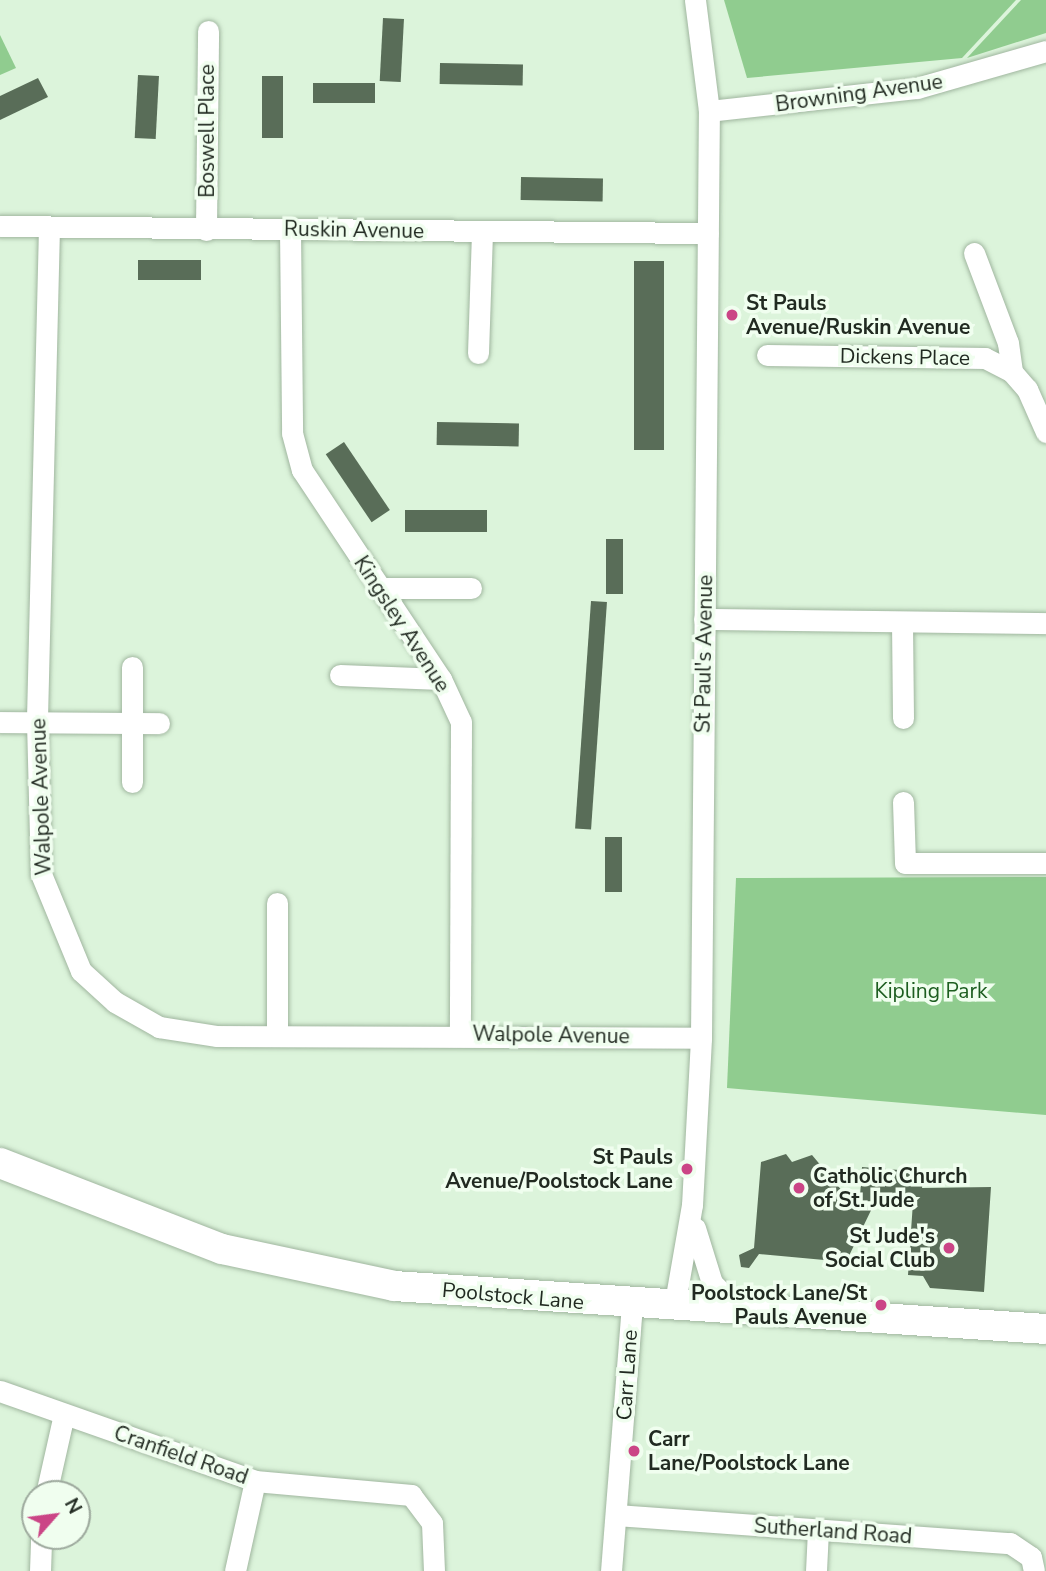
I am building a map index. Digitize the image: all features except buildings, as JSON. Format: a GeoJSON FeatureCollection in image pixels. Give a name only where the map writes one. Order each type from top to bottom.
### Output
{"type":"FeatureCollection","features":[{"type":"Feature","properties":{"kind":"main road","name":"Poolstock Lane"},"geometry":{"type":"LineString","coordinates":[[0,1163],[222,1249],[313,1273],[632,1306],[1046,1329]]}},
{"type":"Feature","properties":{"kind":"street","name":"St Paul's Avenue"},"geometry":{"type":"LineString","coordinates":[[674,1308],[692,1205],[701,1038],[709,111],[695,0]]}},
{"type":"Feature","properties":{"kind":"street","name":"Boswell Place"},"geometry":{"type":"LineString","coordinates":[[206,230],[208,31]]}},
{"type":"Feature","properties":{"kind":"street","name":"Browning Avenue"},"geometry":{"type":"LineString","coordinates":[[709,111],[917,88],[1046,51]]}},
{"type":"Feature","properties":{"kind":"street","name":"Ruskin Avenue"},"geometry":{"type":"LineString","coordinates":[[0,226],[708,233]]}},
{"type":"Feature","properties":{"kind":"street","name":"Walpole Avenue"},"geometry":{"type":"LineString","coordinates":[[49,227],[37,722],[41,874],[81,971],[115,1002],[159,1027],[217,1037],[460,1033],[701,1038]]}},
{"type":"Feature","properties":{"kind":"street","name":"Kingsley Avenue"},"geometry":{"type":"LineString","coordinates":[[290,229],[292,433],[302,470],[441,679],[461,722],[460,1033]]}},
{"type":"Feature","properties":{"kind":"street"},"geometry":{"type":"LineString","coordinates":[[478,354],[482,231]]}},
{"type":"Feature","properties":{"kind":"street"},"geometry":{"type":"LineString","coordinates":[[974,253],[1008,343],[1012,372]]}},
{"type":"Feature","properties":{"kind":"street","name":"Dickens Place"},"geometry":{"type":"LineString","coordinates":[[767,355],[985,358],[1012,372],[1035,401],[1046,432]]}},
{"type":"Feature","properties":{"kind":"street"},"geometry":{"type":"LineString","coordinates":[[379,588],[471,588]]}},
{"type":"Feature","properties":{"kind":"street"},"geometry":{"type":"LineString","coordinates":[[704,619],[1046,623]]}},
{"type":"Feature","properties":{"kind":"street"},"geometry":{"type":"LineString","coordinates":[[902,622],[902,718]]}},
{"type":"Feature","properties":{"kind":"street"},"geometry":{"type":"LineString","coordinates":[[132,667],[132,782]]}},
{"type":"Feature","properties":{"kind":"street"},"geometry":{"type":"LineString","coordinates":[[340,675],[441,679]]}},
{"type":"Feature","properties":{"kind":"street"},"geometry":{"type":"LineString","coordinates":[[0,722],[159,723]]}},
{"type":"Feature","properties":{"kind":"street"},"geometry":{"type":"LineString","coordinates":[[903,802],[905,863],[1046,863]]}},
{"type":"Feature","properties":{"kind":"street"},"geometry":{"type":"LineString","coordinates":[[277,903],[277,1036]]}},
{"type":"Feature","properties":{"kind":"street"},"geometry":{"type":"LineString","coordinates":[[692,1205],[702,1262],[722,1296],[744,1314]]}},
{"type":"Feature","properties":{"kind":"street","name":"Carr Lane"},"geometry":{"type":"LineString","coordinates":[[611,1571],[632,1306]]}},
{"type":"Feature","properties":{"kind":"street","name":"Cranfield Road"},"geometry":{"type":"LineString","coordinates":[[0,1391],[255,1481],[411,1495],[432,1523],[434,1571]]}},
{"type":"Feature","properties":{"kind":"street"},"geometry":{"type":"LineString","coordinates":[[49,1480],[64,1414]]}},
{"type":"Feature","properties":{"kind":"street"},"geometry":{"type":"LineString","coordinates":[[235,1571],[255,1481]]}},
{"type":"Feature","properties":{"kind":"street","name":"Sutherland Road"},"geometry":{"type":"LineString","coordinates":[[616,1515],[1010,1543],[1031,1557],[1034,1571]]}},
{"type":"Feature","properties":{"kind":"street"},"geometry":{"type":"LineString","coordinates":[[816,1571],[818,1530]]}},
{"type":"Feature","properties":{"kind":"street"},"geometry":{"type":"LineString","coordinates":[[40,1571],[41,1550]]}},
{"type":"Feature","properties":{"kind":"green space"},"geometry":{"type":"Polygon","coordinates":[[[724,0],[1016,0],[962,58],[747,78],[724,0]]]}},
{"type":"Feature","properties":{"kind":"green space"},"geometry":{"type":"Polygon","coordinates":[[[1021,0],[1046,0],[1046,33],[967,58],[1021,0]]]}},
{"type":"Feature","properties":{"kind":"green space"},"geometry":{"type":"Polygon","coordinates":[[[0,35],[16,68],[0,75],[0,35]]]}},
{"type":"Feature","properties":{"kind":"green space","name":"Kipling Park"},"geometry":{"type":"Polygon","coordinates":[[[1046,877],[1046,1115],[727,1088],[736,878],[1046,877]]]}},
{"type":"Feature","properties":{"kind":"place","name":"St Pauls Avenue/Ruskin Avenue"},"geometry":{"type":"Point","coordinates":[732,315]}},
{"type":"Feature","properties":{"kind":"place","name":"St Pauls Avenue/Poolstock Lane"},"geometry":{"type":"Point","coordinates":[687,1169]}},
{"type":"Feature","properties":{"kind":"place","name":"Catholic Church of St. Jude"},"geometry":{"type":"Point","coordinates":[799,1188]}},
{"type":"Feature","properties":{"kind":"place","name":"St Jude's Social Club"},"geometry":{"type":"Point","coordinates":[949,1248]}},
{"type":"Feature","properties":{"kind":"place","name":"Poolstock Lane/St Pauls Avenue"},"geometry":{"type":"Point","coordinates":[881,1305]}},
{"type":"Feature","properties":{"kind":"place","name":"Carr Lane/Poolstock Lane"},"geometry":{"type":"Point","coordinates":[634,1451]}}]}
